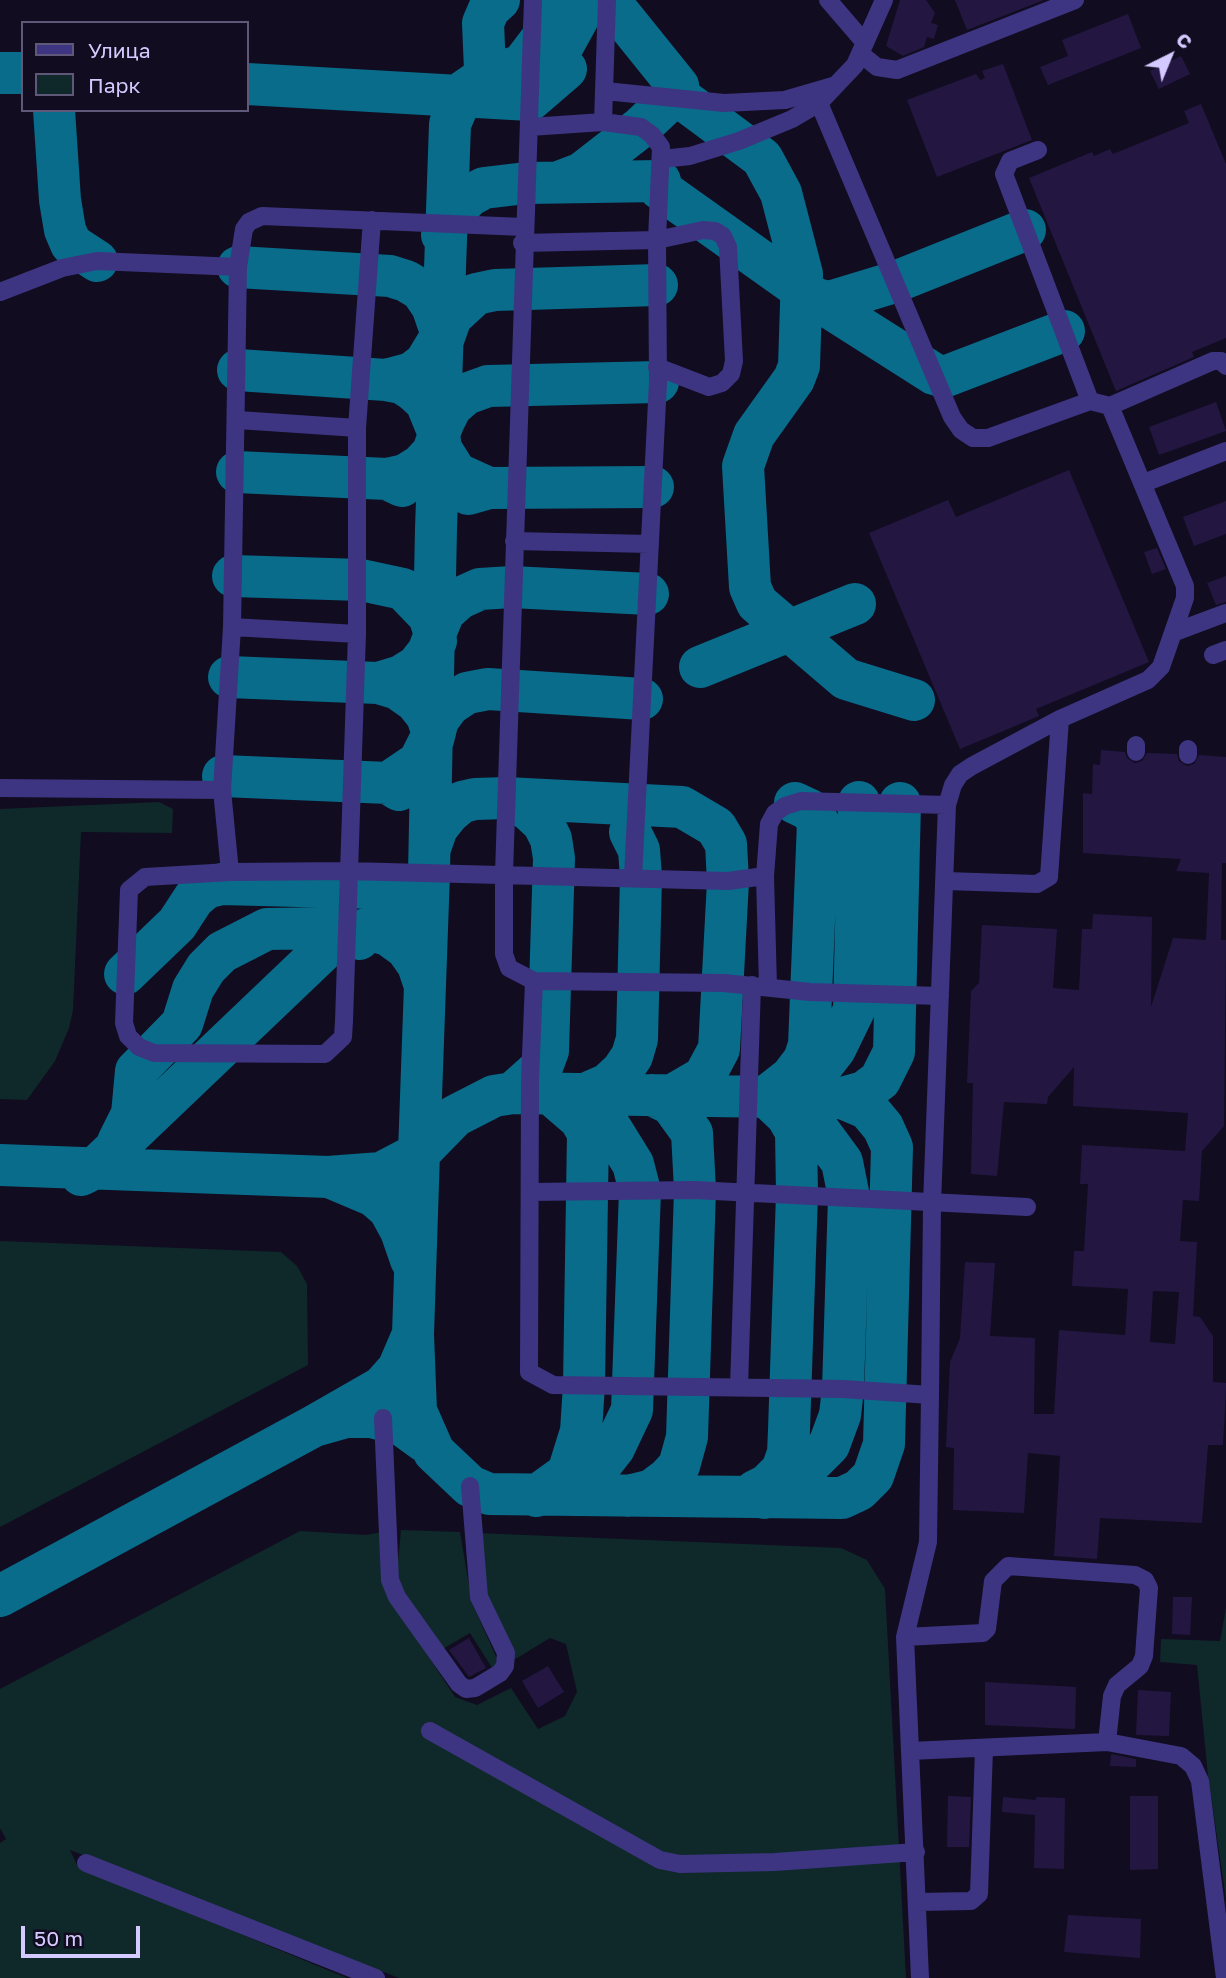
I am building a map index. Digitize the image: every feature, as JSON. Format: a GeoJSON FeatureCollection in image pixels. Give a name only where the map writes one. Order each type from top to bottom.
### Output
{"type":"FeatureCollection","features":[{"type":"Feature","properties":{"kind":"lane"},"geometry":{"type":"LineString","coordinates":[[533,0],[530,127],[523,235],[504,874],[504,954],[509,968],[534,981],[760,986],[810,992],[940,996]]}},
{"type":"Feature","properties":{"kind":"lane"},"geometry":{"type":"LineString","coordinates":[[604,122],[607,0]]}},
{"type":"Feature","properties":{"kind":"lane"},"geometry":{"type":"LineString","coordinates":[[828,0],[877,67],[897,70],[1076,0]]}},
{"type":"Feature","properties":{"kind":"lane"},"geometry":{"type":"LineString","coordinates":[[662,159],[690,156],[739,141],[792,119],[819,103],[839,84],[864,49],[884,0]]}},
{"type":"Feature","properties":{"kind":"lane"},"geometry":{"type":"LineString","coordinates":[[605,91],[736,102],[785,100],[839,84]]}},
{"type":"Feature","properties":{"kind":"lane"},"geometry":{"type":"LineString","coordinates":[[819,103],[952,417],[961,430],[973,438],[988,438],[1090,401],[1110,406],[1213,360],[1221,361],[1226,366]]}},
{"type":"Feature","properties":{"kind":"lane"},"geometry":{"type":"LineString","coordinates":[[530,127],[604,122],[641,127],[652,135],[661,147],[657,240],[657,367],[633,877]]}},
{"type":"Feature","properties":{"kind":"lane"},"geometry":{"type":"LineString","coordinates":[[1038,150],[1010,161],[1004,174],[1090,401]]}},
{"type":"Feature","properties":{"kind":"lane"},"geometry":{"type":"LineString","coordinates":[[230,872],[222,790],[232,627],[238,420],[238,267],[244,229],[256,217],[372,220],[523,235],[657,240],[703,230],[715,231],[723,236],[728,247],[734,361],[731,374],[722,383],[709,387],[657,367]]}},
{"type":"Feature","properties":{"kind":"lane"},"geometry":{"type":"LineString","coordinates":[[372,220],[357,428],[357,634],[348,871],[343,1037],[336,1047],[325,1054],[311,1056],[150,1052],[128,1036],[124,1023],[129,890],[145,877],[230,872],[348,871],[728,881],[765,876]]}},
{"type":"Feature","properties":{"kind":"lane"},"geometry":{"type":"LineString","coordinates":[[0,292],[62,268],[97,261],[238,267]]}},
{"type":"Feature","properties":{"kind":"lane"},"geometry":{"type":"LineString","coordinates":[[920,1978],[905,1637],[928,1542],[932,1204],[947,805],[960,774],[1060,719],[1148,680],[1161,667],[1175,632],[1185,598],[1185,586],[1110,406]]}},
{"type":"Feature","properties":{"kind":"lane"},"geometry":{"type":"LineString","coordinates":[[238,420],[357,428]]}},
{"type":"Feature","properties":{"kind":"lane"},"geometry":{"type":"LineString","coordinates":[[1144,484],[1226,451]]}},
{"type":"Feature","properties":{"kind":"lane"},"geometry":{"type":"LineString","coordinates":[[514,541],[650,544]]}},
{"type":"Feature","properties":{"kind":"lane"},"geometry":{"type":"LineString","coordinates":[[1175,632],[1226,613]]}},
{"type":"Feature","properties":{"kind":"lane"},"geometry":{"type":"LineString","coordinates":[[232,627],[357,634]]}},
{"type":"Feature","properties":{"kind":"lane"},"geometry":{"type":"LineString","coordinates":[[946,881],[1037,884],[1049,877],[1060,719]]}},
{"type":"Feature","properties":{"kind":"lane"},"geometry":{"type":"LineString","coordinates":[[0,788],[222,790]]}},
{"type":"Feature","properties":{"kind":"lane"},"geometry":{"type":"LineString","coordinates":[[740,1387],[746,1193],[769,824],[775,813],[785,806],[801,801],[947,805]]}},
{"type":"Feature","properties":{"kind":"lane"},"geometry":{"type":"LineString","coordinates":[[534,981],[529,1372],[552,1385],[886,1390],[930,1395]]}},
{"type":"Feature","properties":{"kind":"lane"},"geometry":{"type":"LineString","coordinates":[[530,1192],[746,1193],[1027,1207]]}},
{"type":"Feature","properties":{"kind":"lane"},"geometry":{"type":"LineString","coordinates":[[383,1419],[390,1580],[397,1597],[459,1684],[466,1689],[475,1688],[500,1673],[505,1666],[506,1653],[479,1597],[470,1486]]}},
{"type":"Feature","properties":{"kind":"lane"},"geometry":{"type":"LineString","coordinates":[[905,1637],[983,1633],[987,1629],[993,1581],[1009,1566],[1135,1575],[1145,1580],[1149,1588],[1144,1656],[1140,1666],[1117,1685],[1112,1696],[1107,1742]]}},
{"type":"Feature","properties":{"kind":"lane"},"geometry":{"type":"LineString","coordinates":[[430,1731],[660,1860],[680,1864],[775,1862],[915,1852]]}},
{"type":"Feature","properties":{"kind":"lane"},"geometry":{"type":"LineString","coordinates":[[910,1751],[1107,1742],[1167,1751],[1181,1756],[1193,1766],[1200,1781],[1225,1978]]}},
{"type":"Feature","properties":{"kind":"lane"},"geometry":{"type":"LineString","coordinates":[[918,1902],[971,1902],[979,1894],[984,1749]]}},
{"type":"Feature","properties":{"kind":"lane"},"geometry":{"type":"LineString","coordinates":[[86,1863],[376,1978]]}},
{"type":"Feature","properties":{"kind":"green space"},"geometry":{"type":"Polygon","coordinates":[[[159,802],[173,809],[172,833],[81,832],[73,1010],[69,1028],[55,1061],[27,1100],[0,1099],[0,809],[159,802]]]}},
{"type":"Feature","properties":{"kind":"green space"},"geometry":{"type":"Polygon","coordinates":[[[0,1241],[281,1252],[297,1266],[307,1284],[308,1365],[0,1527],[0,1241]]]}},
{"type":"Feature","properties":{"kind":"green space"},"geometry":{"type":"Polygon","coordinates":[[[401,1530],[460,1532],[472,1603],[499,1663],[496,1674],[470,1633],[441,1650],[405,1596],[397,1573],[401,1530]]]}},
{"type":"Feature","properties":{"kind":"green space"},"geometry":{"type":"Polygon","coordinates":[[[300,1531],[366,1535],[383,1532],[389,1596],[455,1697],[477,1705],[511,1688],[538,1729],[565,1716],[577,1692],[566,1644],[550,1638],[512,1661],[484,1598],[477,1533],[841,1548],[867,1560],[885,1589],[906,1978],[399,1978],[70,1850],[78,1867],[347,1978],[0,1978],[0,1843],[6,1839],[0,1828],[0,1689],[300,1531]]]}},
{"type":"Feature","properties":{"kind":"green space"},"geometry":{"type":"Polygon","coordinates":[[[1226,1608],[1226,1899],[1208,1775],[1197,1665],[1160,1662],[1161,1639],[1220,1641],[1226,1608]]]}},
{"type":"Feature","properties":{"kind":"building"},"geometry":{"type":"Polygon","coordinates":[[[900,0],[926,0],[935,13],[931,23],[938,25],[934,39],[927,37],[924,47],[903,56],[886,46],[900,0]]]}},
{"type":"Feature","properties":{"kind":"building"},"geometry":{"type":"Polygon","coordinates":[[[955,0],[1044,0],[967,30],[955,0]]]}},
{"type":"Feature","properties":{"kind":"building"},"geometry":{"type":"Polygon","coordinates":[[[1128,14],[1141,48],[1048,85],[1040,67],[1068,56],[1062,40],[1128,14]]]}},
{"type":"Feature","properties":{"kind":"building"},"geometry":{"type":"Polygon","coordinates":[[[1181,56],[1190,74],[1159,89],[1150,71],[1181,56]]]}},
{"type":"Feature","properties":{"kind":"building"},"geometry":{"type":"Polygon","coordinates":[[[1003,64],[1032,140],[937,177],[907,100],[976,74],[980,80],[985,78],[982,71],[1003,64]]]}},
{"type":"Feature","properties":{"kind":"building"},"geometry":{"type":"Polygon","coordinates":[[[1201,104],[1226,164],[1226,338],[1192,352],[1194,357],[1116,391],[1029,178],[1092,152],[1094,156],[1110,149],[1113,154],[1189,123],[1184,111],[1201,104]]]}},
{"type":"Feature","properties":{"kind":"building"},"geometry":{"type":"Polygon","coordinates":[[[1216,402],[1226,431],[1159,455],[1149,427],[1216,402]]]}},
{"type":"Feature","properties":{"kind":"building"},"geometry":{"type":"Polygon","coordinates":[[[1069,470],[1149,662],[1036,709],[1039,716],[960,749],[869,533],[948,500],[956,517],[1069,470]]]}},
{"type":"Feature","properties":{"kind":"building"},"geometry":{"type":"Polygon","coordinates":[[[1226,501],[1226,534],[1194,546],[1183,517],[1226,501]]]}},
{"type":"Feature","properties":{"kind":"building"},"geometry":{"type":"Polygon","coordinates":[[[1157,548],[1166,569],[1152,574],[1144,552],[1157,548]]]}},
{"type":"Feature","properties":{"kind":"building"},"geometry":{"type":"Polygon","coordinates":[[[1226,576],[1226,602],[1216,605],[1207,583],[1226,576]]]}},
{"type":"Feature","properties":{"kind":"building"},"geometry":{"type":"Polygon","coordinates":[[[1101,750],[1125,752],[1127,758],[1135,763],[1142,761],[1147,753],[1177,754],[1179,761],[1187,766],[1194,764],[1199,755],[1226,757],[1226,863],[1222,863],[1221,940],[1226,940],[1224,1126],[1202,1151],[1199,1201],[1183,1200],[1180,1241],[1197,1242],[1193,1316],[1200,1317],[1213,1336],[1213,1382],[1226,1383],[1226,1390],[1223,1445],[1208,1445],[1202,1523],[1100,1518],[1097,1559],[1054,1556],[1060,1456],[1028,1453],[1024,1513],[953,1510],[954,1448],[946,1447],[950,1362],[960,1338],[965,1262],[995,1263],[990,1336],[1035,1338],[1034,1414],[1054,1414],[1059,1330],[1125,1335],[1128,1289],[1072,1286],[1074,1251],[1084,1251],[1088,1184],[1080,1184],[1082,1145],[1185,1151],[1188,1113],[1073,1106],[1074,1067],[1048,1097],[1047,1104],[1004,1102],[997,1176],[971,1174],[973,1083],[967,1083],[971,991],[979,983],[982,925],[1057,929],[1053,988],[1079,990],[1082,929],[1092,929],[1093,914],[1152,917],[1151,1007],[1173,938],[1206,940],[1209,873],[1176,871],[1181,859],[1083,853],[1083,793],[1092,794],[1093,764],[1100,765],[1101,750]],[[1153,1291],[1150,1342],[1175,1344],[1179,1292],[1153,1291]]]}},
{"type":"Feature","properties":{"kind":"building"},"geometry":{"type":"Polygon","coordinates":[[[1173,1597],[1192,1597],[1190,1635],[1172,1634],[1173,1597]]]}},
{"type":"Feature","properties":{"kind":"building"},"geometry":{"type":"Polygon","coordinates":[[[469,1638],[486,1668],[469,1677],[449,1650],[469,1638]]]}},
{"type":"Feature","properties":{"kind":"building"},"geometry":{"type":"Polygon","coordinates":[[[548,1666],[564,1692],[538,1708],[522,1681],[548,1666]]]}},
{"type":"Feature","properties":{"kind":"building"},"geometry":{"type":"Polygon","coordinates":[[[985,1682],[1076,1687],[1075,1729],[985,1725],[985,1682]]]}},
{"type":"Feature","properties":{"kind":"building"},"geometry":{"type":"Polygon","coordinates":[[[1138,1690],[1171,1692],[1169,1736],[1136,1735],[1138,1690]]]}},
{"type":"Feature","properties":{"kind":"building"},"geometry":{"type":"Polygon","coordinates":[[[1111,1754],[1136,1759],[1136,1767],[1110,1766],[1111,1754]]]}},
{"type":"Feature","properties":{"kind":"building"},"geometry":{"type":"Polygon","coordinates":[[[948,1796],[971,1797],[969,1847],[947,1847],[948,1796]]]}},
{"type":"Feature","properties":{"kind":"building"},"geometry":{"type":"Polygon","coordinates":[[[1130,1796],[1158,1796],[1158,1869],[1130,1870],[1130,1796]]]}},
{"type":"Feature","properties":{"kind":"building"},"geometry":{"type":"Polygon","coordinates":[[[1003,1797],[1036,1800],[1036,1797],[1065,1798],[1064,1869],[1034,1868],[1035,1815],[1002,1812],[1003,1797]]]}},
{"type":"Feature","properties":{"kind":"building"},"geometry":{"type":"Polygon","coordinates":[[[1068,1915],[1141,1919],[1140,1958],[1064,1952],[1068,1915]]]}},
{"type":"Feature","properties":{"kind":"taxiway"},"geometry":{"type":"LineString","coordinates":[[480,80],[485,70],[483,23],[489,9],[499,0]]}},
{"type":"Feature","properties":{"kind":"taxiway"},"geometry":{"type":"LineString","coordinates":[[524,62],[543,37],[548,0]]}},
{"type":"Feature","properties":{"kind":"taxiway"},"geometry":{"type":"LineString","coordinates":[[0,1165],[328,1177],[381,1173],[419,1153],[455,1116],[494,1096],[513,1093],[842,1098],[868,1109],[883,1127],[892,1147],[884,1444],[873,1476],[859,1490],[842,1498],[489,1494],[470,1486],[434,1452],[416,1411],[413,1334],[419,1153],[429,873],[436,529],[450,124],[464,91],[480,80],[494,73],[550,58],[561,49],[588,0]]}},
{"type":"Feature","properties":{"kind":"taxiway"},"geometry":{"type":"LineString","coordinates":[[561,181],[582,173],[641,127],[675,95],[678,86],[620,14],[607,6],[583,7]]}},
{"type":"Feature","properties":{"kind":"taxiway"},"geometry":{"type":"LineString","coordinates":[[248,84],[530,100],[566,69]]}},
{"type":"Feature","properties":{"kind":"taxiway"},"geometry":{"type":"LineString","coordinates":[[0,73],[21,73]]}},
{"type":"Feature","properties":{"kind":"taxiway"},"geometry":{"type":"LineString","coordinates":[[681,98],[762,158],[781,193],[802,274],[799,366],[794,379],[754,435],[743,466],[750,587],[757,603],[846,679],[914,700]]}},
{"type":"Feature","properties":{"kind":"taxiway"},"geometry":{"type":"LineString","coordinates":[[54,112],[60,200],[65,230],[71,244],[97,261]]}},
{"type":"Feature","properties":{"kind":"taxiway"},"geometry":{"type":"LineString","coordinates":[[442,235],[457,209],[469,196],[484,188],[526,183],[660,181]]}},
{"type":"Feature","properties":{"kind":"taxiway"},"geometry":{"type":"LineString","coordinates":[[660,189],[802,290],[816,299],[829,302],[895,282],[1025,230]]}},
{"type":"Feature","properties":{"kind":"taxiway"},"geometry":{"type":"LineString","coordinates":[[238,267],[390,276],[421,290],[432,306],[442,335],[425,363],[412,373],[386,380]]}},
{"type":"Feature","properties":{"kind":"taxiway"},"geometry":{"type":"LineString","coordinates":[[443,340],[451,317],[476,294],[495,290],[657,285]]}},
{"type":"Feature","properties":{"kind":"taxiway"},"geometry":{"type":"LineString","coordinates":[[816,299],[934,374],[944,377],[1064,331]]}},
{"type":"Feature","properties":{"kind":"taxiway"},"geometry":{"type":"LineString","coordinates":[[238,370],[386,380],[402,383],[414,391],[426,402],[439,434],[433,452],[421,465],[405,475],[387,479]]}},
{"type":"Feature","properties":{"kind":"taxiway"},"geometry":{"type":"LineString","coordinates":[[489,488],[456,473],[441,449],[439,434],[444,421],[451,407],[466,394],[488,386],[658,382]]}},
{"type":"Feature","properties":{"kind":"taxiway"},"geometry":{"type":"LineString","coordinates":[[237,472],[387,479],[402,486]]}},
{"type":"Feature","properties":{"kind":"taxiway"},"geometry":{"type":"LineString","coordinates":[[468,494],[489,488],[653,487]]}},
{"type":"Feature","properties":{"kind":"taxiway"},"geometry":{"type":"LineString","coordinates":[[233,576],[361,580],[403,589],[429,616],[435,634],[428,652],[417,666],[401,676],[378,683]]}},
{"type":"Feature","properties":{"kind":"taxiway"},"geometry":{"type":"LineString","coordinates":[[436,641],[435,634],[444,612],[460,598],[480,589],[512,587],[648,594]]}},
{"type":"Feature","properties":{"kind":"taxiway"},"geometry":{"type":"LineString","coordinates":[[700,667],[855,604]]}},
{"type":"Feature","properties":{"kind":"taxiway"},"geometry":{"type":"LineString","coordinates":[[229,677],[378,683],[398,689],[415,701],[427,716],[433,734],[419,762],[388,783]]}},
{"type":"Feature","properties":{"kind":"taxiway"},"geometry":{"type":"LineString","coordinates":[[433,740],[438,720],[449,705],[467,693],[488,689],[642,699]]}},
{"type":"Feature","properties":{"kind":"taxiway"},"geometry":{"type":"LineString","coordinates":[[223,776],[388,783],[399,790]]}},
{"type":"Feature","properties":{"kind":"taxiway"},"geometry":{"type":"LineString","coordinates":[[506,798],[529,810],[543,823],[551,839],[554,858],[548,1051],[542,1067],[513,1093]]}},
{"type":"Feature","properties":{"kind":"taxiway"},"geometry":{"type":"LineString","coordinates":[[430,848],[437,828],[449,813],[462,802],[475,799],[506,798],[682,807],[716,827],[726,844],[728,881],[719,1049],[704,1077],[673,1095]]}},
{"type":"Feature","properties":{"kind":"taxiway"},"geometry":{"type":"LineString","coordinates":[[795,803],[810,810],[818,822],[809,1045],[804,1060],[791,1077],[767,1096],[799,1083],[821,1067],[835,1049],[854,1010],[859,802]]}},
{"type":"Feature","properties":{"kind":"taxiway"},"geometry":{"type":"LineString","coordinates":[[842,1098],[864,1092],[880,1080],[894,1052],[900,803]]}},
{"type":"Feature","properties":{"kind":"taxiway"},"geometry":{"type":"LineString","coordinates":[[585,1094],[608,1084],[622,1071],[632,1056],[637,1039],[641,877],[639,850],[630,832]]}},
{"type":"Feature","properties":{"kind":"taxiway"},"geometry":{"type":"LineString","coordinates":[[125,974],[177,924],[194,898],[206,888],[222,884],[375,888],[393,894],[409,906],[420,921],[426,946]]}},
{"type":"Feature","properties":{"kind":"taxiway"},"geometry":{"type":"LineString","coordinates":[[118,1142],[132,1114],[136,1071],[182,1024],[193,989],[206,968],[222,952],[267,929],[335,928],[359,939]]}},
{"type":"Feature","properties":{"kind":"taxiway"},"geometry":{"type":"LineString","coordinates":[[81,1175],[95,1168],[333,941],[346,934],[366,929],[388,935],[406,948],[418,965],[425,986]]}},
{"type":"Feature","properties":{"kind":"taxiway"},"geometry":{"type":"LineString","coordinates":[[551,1094],[574,1099],[592,1108],[607,1122],[633,1164],[640,1191],[632,1410],[614,1448],[599,1467],[580,1481],[536,1496],[568,1473],[581,1431],[584,1385],[588,1133],[580,1119],[551,1094]]}},
{"type":"Feature","properties":{"kind":"taxiway"},"geometry":{"type":"LineString","coordinates":[[628,1496],[652,1490],[668,1478],[679,1466],[687,1437],[695,1190],[692,1133],[671,1104],[652,1095]]}},
{"type":"Feature","properties":{"kind":"taxiway"},"geometry":{"type":"LineString","coordinates":[[764,1498],[789,1485],[829,1445],[840,1415],[843,1389],[849,1197],[842,1162],[809,1117],[780,1096]]}},
{"type":"Feature","properties":{"kind":"taxiway"},"geometry":{"type":"LineString","coordinates":[[755,1491],[767,1485],[782,1470],[788,1453],[789,1430],[797,1194],[796,1132],[787,1116],[770,1100]]}},
{"type":"Feature","properties":{"kind":"taxiway"},"geometry":{"type":"LineString","coordinates":[[329,1177],[374,1196],[389,1209],[401,1231],[411,1260]]}},
{"type":"Feature","properties":{"kind":"taxiway"},"geometry":{"type":"LineString","coordinates":[[413,1334],[398,1369],[382,1387],[314,1426],[346,1417],[371,1417],[402,1425],[424,1441]]}},
{"type":"Feature","properties":{"kind":"taxiway"},"geometry":{"type":"LineString","coordinates":[[0,1596],[314,1426]]}}]}
